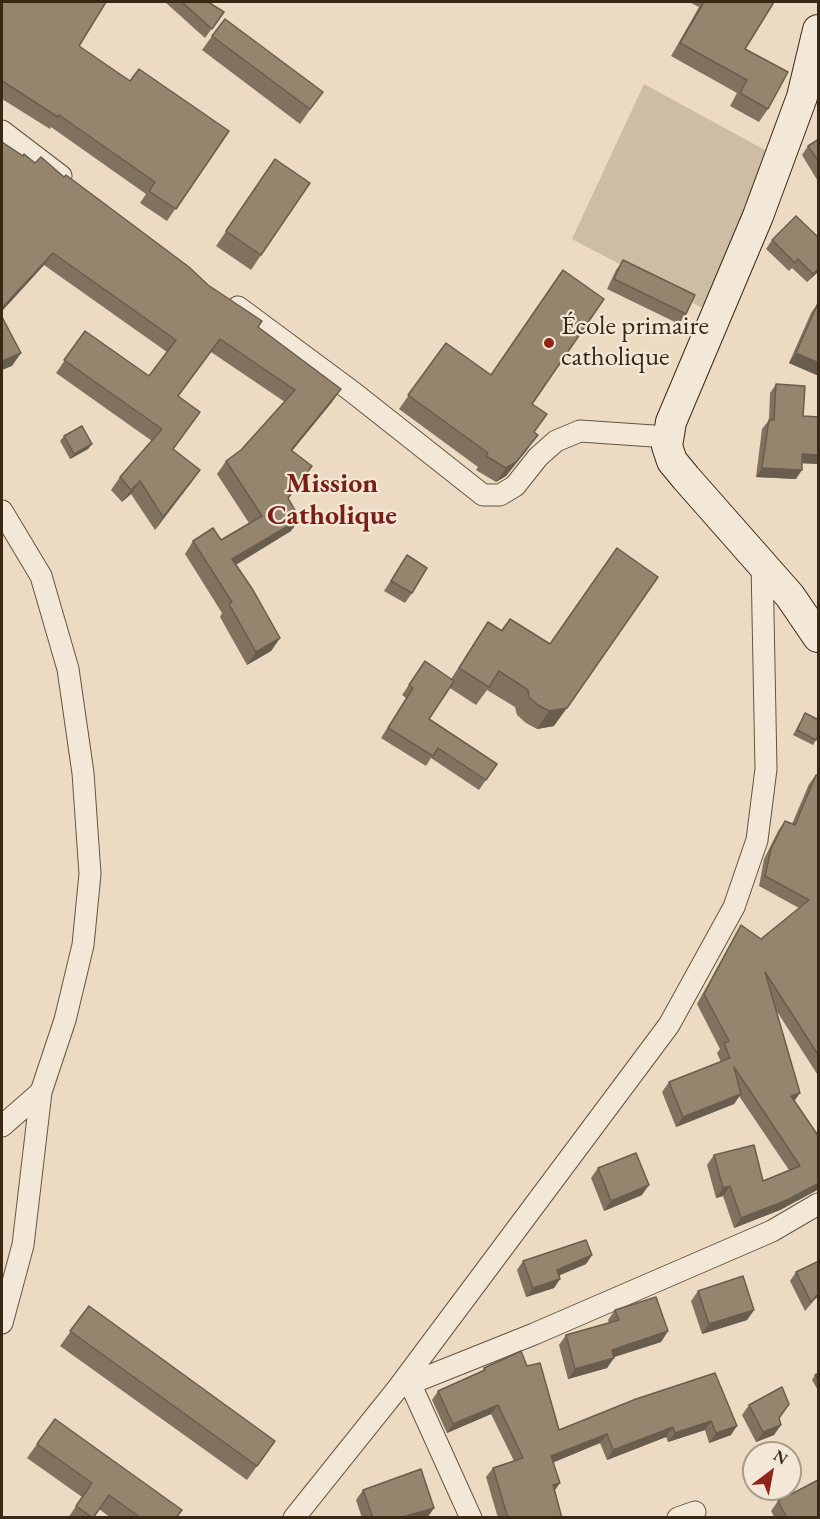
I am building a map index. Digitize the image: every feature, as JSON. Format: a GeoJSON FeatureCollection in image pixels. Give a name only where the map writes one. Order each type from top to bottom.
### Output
{"type":"FeatureCollection","features":[{"type":"Feature","properties":{"kind":"street"},"geometry":{"type":"LineString","coordinates":[[819,30],[810,102],[758,216],[671,422],[667,446],[672,461],[762,562],[819,637]]}},
{"type":"Feature","properties":{"kind":"street"},"geometry":{"type":"LineString","coordinates":[[2,130],[74,185]]}},
{"type":"Feature","properties":{"kind":"street"},"geometry":{"type":"LineString","coordinates":[[222,295],[354,393],[483,495],[500,495],[515,486],[538,457],[556,441],[580,431],[668,437]]}},
{"type":"Feature","properties":{"kind":"street"},"geometry":{"type":"LineString","coordinates":[[2,511],[41,576],[68,669],[83,772],[90,874],[83,945],[65,1020],[41,1092],[23,1245],[2,1323]]}},
{"type":"Feature","properties":{"kind":"street"},"geometry":{"type":"LineString","coordinates":[[294,1518],[404,1385],[669,1025],[735,907],[757,840],[766,769],[762,562]]}},
{"type":"Feature","properties":{"kind":"street"},"geometry":{"type":"LineString","coordinates":[[2,1126],[41,1092]]}},
{"type":"Feature","properties":{"kind":"street"},"geometry":{"type":"LineString","coordinates":[[404,1385],[534,1334],[772,1231],[819,1204]]}},
{"type":"Feature","properties":{"kind":"street"},"geometry":{"type":"LineString","coordinates":[[404,1385],[471,1518]]}},
{"type":"Feature","properties":{"kind":"shaded area"},"geometry":{"type":"Polygon","coordinates":[[[644,84],[774,155],[708,311],[572,239],[644,84]]]}},
{"type":"Feature","properties":{"kind":"building"},"geometry":{"type":"Polygon","coordinates":[[[2,2],[106,2],[79,46],[130,81],[139,69],[229,131],[176,209],[149,191],[155,182],[59,115],[58,117],[2,81],[2,2]]]}},
{"type":"Feature","properties":{"kind":"building"},"geometry":{"type":"Polygon","coordinates":[[[182,2],[208,2],[224,12],[212,29],[182,2]]]}},
{"type":"Feature","properties":{"kind":"building"},"geometry":{"type":"Polygon","coordinates":[[[704,2],[774,2],[745,49],[788,72],[768,109],[740,93],[747,80],[680,43],[704,2]]]}},
{"type":"Feature","properties":{"kind":"building"},"geometry":{"type":"Polygon","coordinates":[[[225,19],[323,92],[310,109],[212,36],[225,19]]]}},
{"type":"Feature","properties":{"kind":"building"},"geometry":{"type":"Polygon","coordinates":[[[819,139],[819,162],[808,146],[819,139]]]}},
{"type":"Feature","properties":{"kind":"building"},"geometry":{"type":"Polygon","coordinates":[[[2,142],[35,163],[41,157],[64,177],[66,175],[189,267],[208,285],[262,321],[258,327],[341,389],[291,450],[312,466],[288,498],[300,519],[232,559],[253,590],[280,638],[256,652],[229,604],[232,602],[193,541],[213,528],[221,540],[262,516],[226,461],[241,450],[295,390],[220,339],[178,396],[200,412],[173,449],[200,470],[163,517],[140,481],[131,490],[120,477],[162,429],[64,360],[85,331],[149,376],[176,340],[53,253],[2,308],[2,142]]]}},
{"type":"Feature","properties":{"kind":"building"},"geometry":{"type":"Polygon","coordinates":[[[275,159],[310,183],[261,255],[226,231],[275,159]]]}},
{"type":"Feature","properties":{"kind":"building"},"geometry":{"type":"Polygon","coordinates":[[[796,216],[819,238],[819,268],[813,274],[798,259],[795,263],[772,240],[796,216]]]}},
{"type":"Feature","properties":{"kind":"building"},"geometry":{"type":"Polygon","coordinates":[[[623,260],[695,295],[686,314],[614,279],[623,260]]]}},
{"type":"Feature","properties":{"kind":"building"},"geometry":{"type":"Polygon","coordinates":[[[563,270],[604,299],[532,404],[547,414],[534,432],[538,435],[516,462],[506,468],[486,456],[488,453],[408,395],[446,343],[491,375],[563,270]]]}},
{"type":"Feature","properties":{"kind":"building"},"geometry":{"type":"Polygon","coordinates":[[[819,303],[819,363],[796,353],[819,303]]]}},
{"type":"Feature","properties":{"kind":"building"},"geometry":{"type":"Polygon","coordinates":[[[2,317],[21,353],[2,361],[2,317]]]}},
{"type":"Feature","properties":{"kind":"building"},"geometry":{"type":"Polygon","coordinates":[[[776,384],[805,386],[803,416],[819,417],[819,455],[802,454],[802,470],[762,468],[769,420],[774,420],[776,384]]]}},
{"type":"Feature","properties":{"kind":"building"},"geometry":{"type":"Polygon","coordinates":[[[82,426],[92,444],[74,454],[64,436],[82,426]]]}},
{"type":"Feature","properties":{"kind":"building"},"geometry":{"type":"Polygon","coordinates":[[[617,548],[658,577],[567,708],[549,711],[529,697],[528,690],[499,671],[489,687],[459,668],[488,622],[502,631],[510,619],[550,644],[617,548]]]}},
{"type":"Feature","properties":{"kind":"building"},"geometry":{"type":"Polygon","coordinates":[[[407,555],[427,568],[412,593],[391,581],[407,555]]]}},
{"type":"Feature","properties":{"kind":"building"},"geometry":{"type":"Polygon","coordinates":[[[425,661],[454,681],[429,719],[497,764],[486,780],[438,748],[433,756],[388,728],[413,688],[409,685],[425,661]]]}},
{"type":"Feature","properties":{"kind":"building"},"geometry":{"type":"Polygon","coordinates":[[[805,713],[819,720],[819,735],[816,740],[797,730],[805,713]]]}},
{"type":"Feature","properties":{"kind":"building"},"geometry":{"type":"Polygon","coordinates":[[[816,775],[819,776],[819,1056],[765,972],[800,1093],[791,1096],[819,1137],[819,1183],[787,1200],[741,1218],[730,1186],[723,1188],[714,1155],[754,1145],[763,1181],[800,1166],[734,1067],[741,1094],[683,1117],[669,1082],[730,1058],[724,1043],[729,1041],[704,994],[741,925],[761,939],[809,900],[765,876],[771,849],[785,821],[795,825],[816,775]]]}},
{"type":"Feature","properties":{"kind":"building"},"geometry":{"type":"Polygon","coordinates":[[[636,1153],[649,1185],[611,1201],[598,1168],[636,1153]]]}},
{"type":"Feature","properties":{"kind":"building"},"geometry":{"type":"Polygon","coordinates":[[[586,1240],[592,1255],[557,1270],[560,1279],[533,1288],[523,1261],[586,1240]]]}},
{"type":"Feature","properties":{"kind":"building"},"geometry":{"type":"Polygon","coordinates":[[[819,1261],[819,1293],[811,1302],[796,1272],[819,1261]]]}},
{"type":"Feature","properties":{"kind":"building"},"geometry":{"type":"Polygon","coordinates":[[[743,1276],[754,1310],[709,1324],[698,1291],[743,1276]]]}},
{"type":"Feature","properties":{"kind":"building"},"geometry":{"type":"Polygon","coordinates":[[[656,1297],[668,1331],[612,1350],[614,1358],[575,1369],[566,1335],[619,1320],[615,1310],[656,1297]]]}},
{"type":"Feature","properties":{"kind":"building"},"geometry":{"type":"Polygon","coordinates":[[[89,1306],[275,1441],[257,1466],[70,1331],[89,1306]]]}},
{"type":"Feature","properties":{"kind":"building"},"geometry":{"type":"Polygon","coordinates":[[[521,1351],[527,1366],[540,1363],[559,1430],[636,1399],[715,1373],[737,1426],[716,1433],[711,1421],[675,1433],[673,1427],[613,1450],[607,1434],[551,1456],[560,1483],[553,1485],[562,1518],[508,1518],[493,1468],[523,1458],[498,1405],[453,1424],[438,1391],[521,1351]]]}},
{"type":"Feature","properties":{"kind":"building"},"geometry":{"type":"Polygon","coordinates":[[[782,1387],[789,1404],[779,1418],[781,1425],[763,1432],[749,1405],[782,1387]]]}},
{"type":"Feature","properties":{"kind":"building"},"geometry":{"type":"Polygon","coordinates":[[[55,1419],[182,1510],[176,1518],[141,1518],[109,1495],[93,1518],[76,1506],[92,1483],[37,1444],[55,1419]]]}},
{"type":"Feature","properties":{"kind":"building"},"geometry":{"type":"Polygon","coordinates":[[[421,1469],[434,1508],[399,1518],[373,1518],[363,1490],[421,1469]]]}},
{"type":"Feature","properties":{"kind":"building"},"geometry":{"type":"Polygon","coordinates":[[[818,1480],[819,1518],[787,1518],[778,1501],[802,1501],[802,1488],[818,1480]]]}},
{"type":"Feature","properties":{"kind":"place","name":"École primaire catholique"},"geometry":{"type":"Point","coordinates":[549,343]}},
{"type":"Feature","properties":{"kind":"district","name":"Mission Catholique"},"geometry":{"type":"Point","coordinates":[332,500]}}]}
